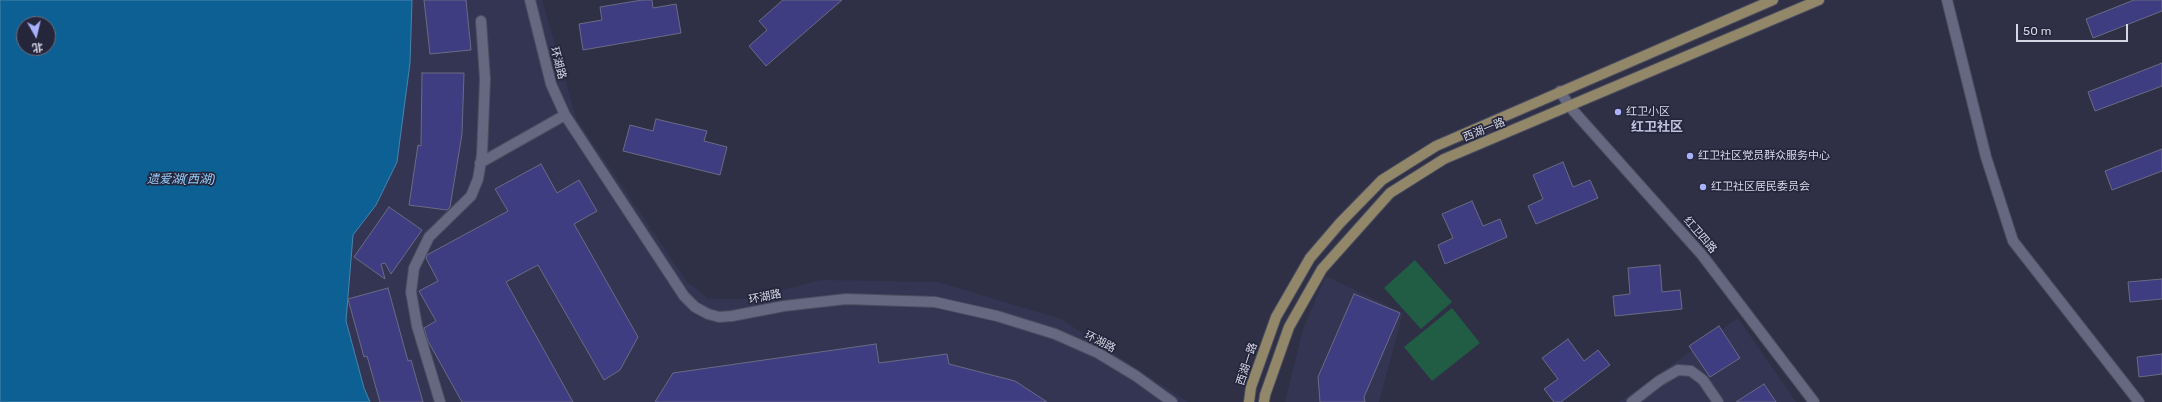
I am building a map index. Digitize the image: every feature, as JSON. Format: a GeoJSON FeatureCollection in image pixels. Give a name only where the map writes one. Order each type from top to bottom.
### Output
{"type":"FeatureCollection","features":[{"type":"Feature","properties":{"kind":"main road","name":"西湖一路"},"geometry":{"type":"LineString","coordinates":[[1249,402],[1251,387],[1276,317],[1310,258],[1340,223],[1382,180],[1436,146],[1773,0]]}},
{"type":"Feature","properties":{"kind":"main road","name":"西湖一路"},"geometry":{"type":"LineString","coordinates":[[1264,402],[1265,395],[1289,327],[1322,269],[1390,193],[1444,159],[1570,107],[1819,0]]}},
{"type":"Feature","properties":{"kind":"street","name":"环湖路"},"geometry":{"type":"LineString","coordinates":[[530,0],[551,84],[565,115],[684,296],[695,307],[708,314],[732,316],[784,306],[846,298],[935,302],[997,316],[1055,334],[1098,353],[1136,376],[1172,402]]}},
{"type":"Feature","properties":{"kind":"street"},"geometry":{"type":"LineString","coordinates":[[1947,0],[1986,157],[2014,241],[2140,402]]}},
{"type":"Feature","properties":{"kind":"street"},"geometry":{"type":"LineString","coordinates":[[440,402],[433,385],[417,326],[411,292],[414,268],[429,237],[471,196],[478,179],[486,79],[481,21]]}},
{"type":"Feature","properties":{"kind":"street","name":"红卫四路"},"geometry":{"type":"LineString","coordinates":[[1560,91],[1570,107],[1702,255],[1814,402]]}},
{"type":"Feature","properties":{"kind":"street"},"geometry":{"type":"LineString","coordinates":[[480,163],[565,115]]}},
{"type":"Feature","properties":{"kind":"street"},"geometry":{"type":"LineString","coordinates":[[1632,402],[1658,381],[1678,370],[1691,371],[1703,380],[1718,402]]}},
{"type":"Feature","properties":{"kind":"shaded area"},"geometry":{"type":"Polygon","coordinates":[[[412,0],[542,0],[576,118],[687,282],[709,299],[750,299],[820,280],[938,282],[1061,319],[1188,402],[370,402],[364,388],[346,321],[353,235],[376,205],[397,162],[410,63],[412,0]]]}},
{"type":"Feature","properties":{"kind":"shaded area"},"geometry":{"type":"Polygon","coordinates":[[[1326,276],[1403,313],[1379,402],[1285,402],[1304,326],[1326,276]]]}},
{"type":"Feature","properties":{"kind":"shaded area"},"geometry":{"type":"Polygon","coordinates":[[[1738,318],[1796,402],[1619,402],[1738,318]]]}},
{"type":"Feature","properties":{"kind":"green space"},"geometry":{"type":"Polygon","coordinates":[[[1415,260],[1452,302],[1421,329],[1384,288],[1415,260]]]}},
{"type":"Feature","properties":{"kind":"green space"},"geometry":{"type":"Polygon","coordinates":[[[1452,308],[1480,343],[1432,381],[1404,347],[1452,308]]]}},
{"type":"Feature","properties":{"kind":"water","name":"遗爱湖(西湖)"},"geometry":{"type":"Polygon","coordinates":[[[0,0],[412,0],[410,63],[397,162],[376,205],[353,235],[346,321],[364,388],[370,402],[0,402],[0,0]]]}},
{"type":"Feature","properties":{"kind":"building"},"geometry":{"type":"Polygon","coordinates":[[[424,0],[466,0],[471,50],[430,54],[424,0]]]}},
{"type":"Feature","properties":{"kind":"building"},"geometry":{"type":"Polygon","coordinates":[[[642,0],[652,0],[653,8],[676,4],[681,33],[583,50],[579,24],[602,20],[600,7],[642,0]]]}},
{"type":"Feature","properties":{"kind":"building"},"geometry":{"type":"Polygon","coordinates":[[[783,0],[842,0],[766,66],[749,46],[767,30],[759,21],[783,0]]]}},
{"type":"Feature","properties":{"kind":"building"},"geometry":{"type":"Polygon","coordinates":[[[2134,0],[2162,0],[2162,11],[2093,38],[2086,19],[2134,0]]]}},
{"type":"Feature","properties":{"kind":"building"},"geometry":{"type":"Polygon","coordinates":[[[2162,63],[2162,86],[2095,111],[2088,92],[2162,63]]]}},
{"type":"Feature","properties":{"kind":"building"},"geometry":{"type":"Polygon","coordinates":[[[422,73],[464,73],[462,134],[450,207],[447,210],[409,205],[418,145],[421,146],[422,73]]]}},
{"type":"Feature","properties":{"kind":"building"},"geometry":{"type":"Polygon","coordinates":[[[656,119],[707,131],[704,141],[727,147],[720,175],[623,151],[630,125],[653,131],[656,119]]]}},
{"type":"Feature","properties":{"kind":"building"},"geometry":{"type":"Polygon","coordinates":[[[2162,149],[2162,171],[2112,190],[2105,171],[2162,149]]]}},
{"type":"Feature","properties":{"kind":"building"},"geometry":{"type":"Polygon","coordinates":[[[1563,162],[1573,187],[1590,180],[1598,198],[1536,224],[1528,206],[1543,199],[1533,175],[1563,162]]]}},
{"type":"Feature","properties":{"kind":"building"},"geometry":{"type":"Polygon","coordinates":[[[541,164],[557,193],[579,180],[597,211],[574,224],[638,337],[620,370],[604,380],[538,265],[506,282],[573,402],[462,402],[428,341],[424,328],[436,321],[419,291],[438,281],[426,258],[427,255],[508,211],[495,189],[541,164]]]}},
{"type":"Feature","properties":{"kind":"building"},"geometry":{"type":"Polygon","coordinates":[[[1472,201],[1483,226],[1500,219],[1507,237],[1445,264],[1438,245],[1453,238],[1442,214],[1472,201]]]}},
{"type":"Feature","properties":{"kind":"building"},"geometry":{"type":"Polygon","coordinates":[[[389,207],[422,230],[391,274],[385,263],[381,264],[385,279],[354,257],[389,207]]]}},
{"type":"Feature","properties":{"kind":"building"},"geometry":{"type":"Polygon","coordinates":[[[1660,265],[1662,292],[1680,290],[1682,309],[1615,316],[1613,296],[1630,294],[1628,268],[1660,265]]]}},
{"type":"Feature","properties":{"kind":"building"},"geometry":{"type":"Polygon","coordinates":[[[2162,279],[2162,299],[2130,302],[2128,282],[2162,279]]]}},
{"type":"Feature","properties":{"kind":"building"},"geometry":{"type":"Polygon","coordinates":[[[388,288],[408,361],[411,360],[423,402],[380,402],[367,356],[364,357],[348,299],[388,288]]]}},
{"type":"Feature","properties":{"kind":"building"},"geometry":{"type":"Polygon","coordinates":[[[1354,294],[1400,313],[1364,397],[1365,402],[1320,402],[1318,377],[1354,294]]]}},
{"type":"Feature","properties":{"kind":"building"},"geometry":{"type":"Polygon","coordinates":[[[1719,326],[1740,358],[1710,377],[1689,346],[1719,326]]]}},
{"type":"Feature","properties":{"kind":"building"},"geometry":{"type":"Polygon","coordinates":[[[1568,339],[1584,361],[1598,350],[1610,365],[1561,402],[1554,402],[1544,389],[1558,379],[1542,358],[1568,339]]]}},
{"type":"Feature","properties":{"kind":"building"},"geometry":{"type":"Polygon","coordinates":[[[876,344],[879,363],[947,354],[949,364],[1015,381],[1047,402],[655,402],[673,373],[876,344]]]}},
{"type":"Feature","properties":{"kind":"building"},"geometry":{"type":"Polygon","coordinates":[[[2162,354],[2162,374],[2139,377],[2137,357],[2162,354]]]}},
{"type":"Feature","properties":{"kind":"building"},"geometry":{"type":"Polygon","coordinates":[[[1764,384],[1776,402],[1736,402],[1764,384]]]}},
{"type":"Feature","properties":{"kind":"place","name":"红卫小区"},"geometry":{"type":"Point","coordinates":[1618,112]}},
{"type":"Feature","properties":{"kind":"place","name":"红卫社区党员群众服务中心"},"geometry":{"type":"Point","coordinates":[1690,156]}},
{"type":"Feature","properties":{"kind":"place","name":"红卫社区居民委员会"},"geometry":{"type":"Point","coordinates":[1703,187]}},
{"type":"Feature","properties":{"kind":"district","name":"红卫社区"},"geometry":{"type":"Point","coordinates":[1657,127]}}]}
